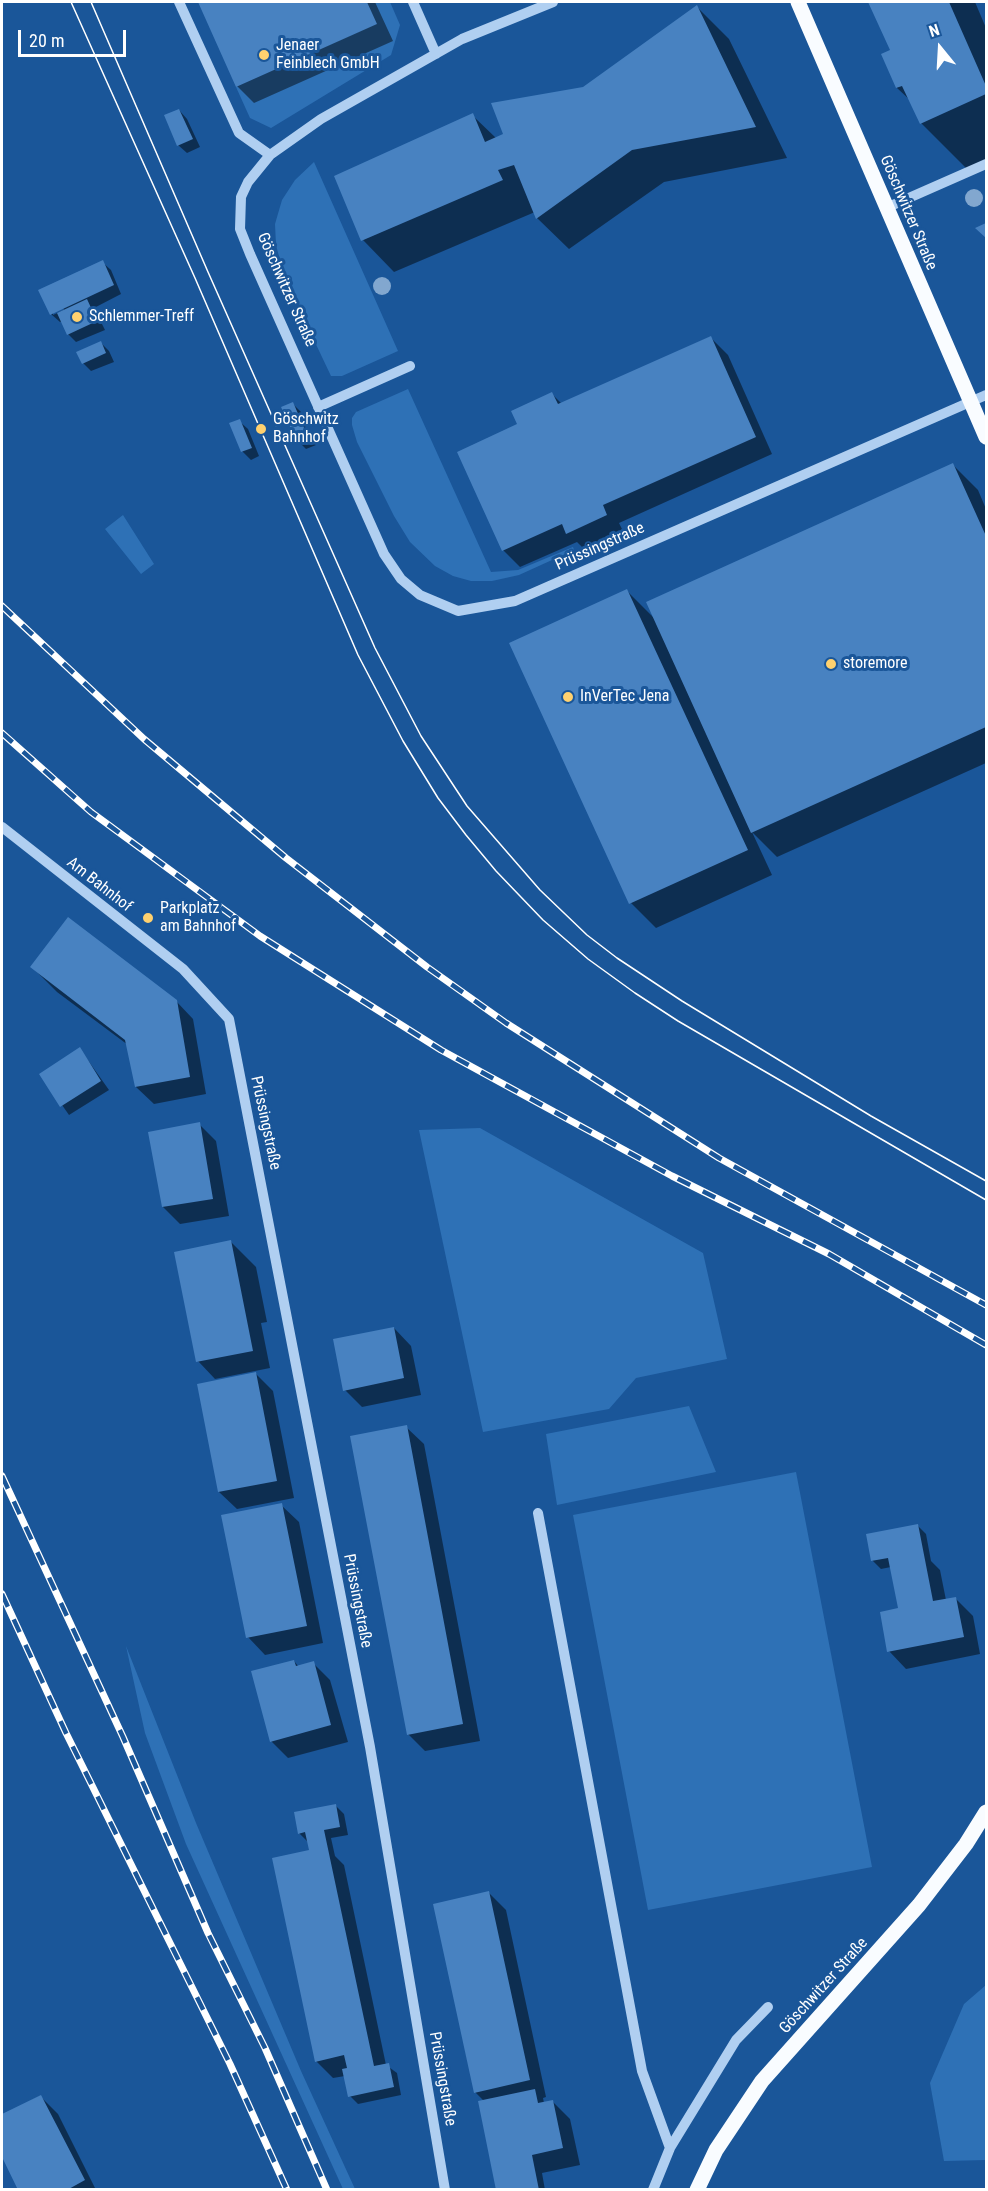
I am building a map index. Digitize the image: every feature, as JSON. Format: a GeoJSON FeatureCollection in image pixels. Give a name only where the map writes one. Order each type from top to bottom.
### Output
{"type":"FeatureCollection","features":[{"type":"Feature","properties":{"kind":"main road","name":"Göschwitzer Straße"},"geometry":{"type":"LineString","coordinates":[[798,2],[987,437]]}},
{"type":"Feature","properties":{"kind":"main road","name":"Göschwitzer Straße"},"geometry":{"type":"LineString","coordinates":[[697,2190],[716,2150],[762,2081],[919,1905],[966,1844],[987,1812]]}},
{"type":"Feature","properties":{"kind":"street"},"geometry":{"type":"LineString","coordinates":[[179,2],[239,133],[270,154]]}},
{"type":"Feature","properties":{"kind":"street"},"geometry":{"type":"LineString","coordinates":[[412,2],[436,54]]}},
{"type":"Feature","properties":{"kind":"street","name":"Göschwitzer Straße"},"geometry":{"type":"LineString","coordinates":[[318,407],[240,229],[241,197],[248,182],[270,154],[321,119],[462,39],[553,2]]}},
{"type":"Feature","properties":{"kind":"street"},"geometry":{"type":"LineString","coordinates":[[886,208],[987,164]]}},
{"type":"Feature","properties":{"kind":"street"},"geometry":{"type":"LineString","coordinates":[[318,407],[410,366]]}},
{"type":"Feature","properties":{"kind":"street","name":"Prüssingstraße"},"geometry":{"type":"LineString","coordinates":[[318,407],[388,561],[401,579],[420,595],[458,611],[514,601],[987,395]]}},
{"type":"Feature","properties":{"kind":"street","name":"Am Bahnhof"},"geometry":{"type":"LineString","coordinates":[[2,827],[183,969],[229,1019]]}},
{"type":"Feature","properties":{"kind":"street","name":"Prüssingstraße"},"geometry":{"type":"LineString","coordinates":[[229,1019],[370,1747],[445,2190]]}},
{"type":"Feature","properties":{"kind":"street"},"geometry":{"type":"LineString","coordinates":[[538,1513],[642,2071],[670,2148]]}},
{"type":"Feature","properties":{"kind":"street"},"geometry":{"type":"LineString","coordinates":[[653,2190],[670,2148],[736,2040],[768,2007]]}},
{"type":"Feature","properties":{"kind":"shaded area"},"geometry":{"type":"Polygon","coordinates":[[[367,2],[390,2],[400,25],[391,55],[271,128],[250,118],[236,87],[376,24],[367,2]]]}},
{"type":"Feature","properties":{"kind":"shaded area"},"geometry":{"type":"Polygon","coordinates":[[[314,162],[398,351],[342,376],[331,376],[285,279],[276,245],[275,224],[282,200],[295,180],[314,162]]]}},
{"type":"Feature","properties":{"kind":"shaded area"},"geometry":{"type":"Polygon","coordinates":[[[408,389],[491,572],[518,570],[573,547],[574,550],[519,575],[492,581],[471,581],[453,576],[435,566],[410,542],[394,516],[357,442],[352,425],[352,418],[356,412],[408,389]]]}},
{"type":"Feature","properties":{"kind":"shaded area"},"geometry":{"type":"Polygon","coordinates":[[[123,515],[154,564],[141,574],[105,529],[123,515]]]}},
{"type":"Feature","properties":{"kind":"shaded area"},"geometry":{"type":"Polygon","coordinates":[[[480,1128],[703,1253],[727,1359],[636,1378],[609,1409],[483,1432],[419,1130],[480,1128]]]}},
{"type":"Feature","properties":{"kind":"shaded area"},"geometry":{"type":"Polygon","coordinates":[[[689,1406],[716,1472],[557,1505],[546,1434],[689,1406]]]}},
{"type":"Feature","properties":{"kind":"shaded area"},"geometry":{"type":"Polygon","coordinates":[[[796,1472],[872,1867],[648,1910],[573,1515],[796,1472]]]}},
{"type":"Feature","properties":{"kind":"shaded area"},"geometry":{"type":"Polygon","coordinates":[[[126,1646],[196,1823],[301,2071],[355,2189],[343,2189],[186,1844],[145,1733],[126,1646]]]}},
{"type":"Feature","properties":{"kind":"shaded area"},"geometry":{"type":"Polygon","coordinates":[[[986,1985],[986,2160],[944,2161],[930,2083],[964,2004],[986,1985]]]}},
{"type":"Feature","properties":{"kind":"building","name":"Jenaer Feinblech GmbH"},"geometry":{"type":"Polygon","coordinates":[[[198,2],[367,2],[377,24],[236,87],[198,2]]]}},
{"type":"Feature","properties":{"kind":"building"},"geometry":{"type":"Polygon","coordinates":[[[868,2],[949,2],[986,86],[986,94],[920,124],[902,86],[896,88],[881,54],[890,50],[868,2]]]}},
{"type":"Feature","properties":{"kind":"building"},"geometry":{"type":"Polygon","coordinates":[[[697,5],[756,127],[632,150],[536,219],[514,165],[498,170],[503,180],[361,241],[334,176],[473,113],[485,142],[503,134],[491,103],[583,87],[697,5]]]}},
{"type":"Feature","properties":{"kind":"building"},"geometry":{"type":"Polygon","coordinates":[[[179,109],[193,139],[177,146],[164,115],[179,109]]]}},
{"type":"Feature","properties":{"kind":"building"},"geometry":{"type":"Polygon","coordinates":[[[986,223],[986,238],[975,228],[986,223]]]}},
{"type":"Feature","properties":{"kind":"building"},"geometry":{"type":"Polygon","coordinates":[[[103,260],[114,285],[50,315],[38,290],[103,260]]]}},
{"type":"Feature","properties":{"kind":"building","name":"Schlemmer-Treff"},"geometry":{"type":"Polygon","coordinates":[[[87,299],[97,321],[67,335],[57,313],[87,299]]]}},
{"type":"Feature","properties":{"kind":"building"},"geometry":{"type":"Polygon","coordinates":[[[711,336],[756,437],[603,505],[607,515],[566,534],[562,524],[502,551],[457,452],[517,424],[511,411],[552,392],[558,404],[711,336]]]}},
{"type":"Feature","properties":{"kind":"building"},"geometry":{"type":"Polygon","coordinates":[[[101,341],[106,353],[82,364],[76,352],[101,341]]]}},
{"type":"Feature","properties":{"kind":"building"},"geometry":{"type":"Polygon","coordinates":[[[293,402],[308,437],[297,442],[281,407],[293,402]]]}},
{"type":"Feature","properties":{"kind":"building"},"geometry":{"type":"Polygon","coordinates":[[[240,419],[252,448],[241,452],[229,423],[240,419]]]}},
{"type":"Feature","properties":{"kind":"building","name":"storemore"},"geometry":{"type":"Polygon","coordinates":[[[953,463],[986,536],[986,727],[751,833],[646,602],[953,463]]]}},
{"type":"Feature","properties":{"kind":"building"},"geometry":{"type":"Polygon","coordinates":[[[627,589],[748,850],[629,904],[509,643],[627,589]]]}},
{"type":"Feature","properties":{"kind":"building"},"geometry":{"type":"Polygon","coordinates":[[[68,917],[177,1000],[190,1077],[135,1087],[125,1040],[30,967],[68,917]]]}},
{"type":"Feature","properties":{"kind":"building"},"geometry":{"type":"Polygon","coordinates":[[[80,1047],[101,1081],[60,1107],[39,1074],[80,1047]]]}},
{"type":"Feature","properties":{"kind":"building"},"geometry":{"type":"Polygon","coordinates":[[[200,1122],[213,1199],[162,1207],[148,1132],[200,1122]]]}},
{"type":"Feature","properties":{"kind":"building"},"geometry":{"type":"Polygon","coordinates":[[[231,1240],[253,1351],[196,1362],[174,1252],[231,1240]]]}},
{"type":"Feature","properties":{"kind":"building"},"geometry":{"type":"Polygon","coordinates":[[[394,1327],[404,1378],[343,1391],[333,1339],[394,1327]]]}},
{"type":"Feature","properties":{"kind":"building"},"geometry":{"type":"Polygon","coordinates":[[[256,1372],[277,1481],[218,1492],[197,1384],[256,1372]]]}},
{"type":"Feature","properties":{"kind":"building"},"geometry":{"type":"Polygon","coordinates":[[[407,1425],[463,1724],[407,1735],[350,1436],[407,1425]]]}},
{"type":"Feature","properties":{"kind":"building"},"geometry":{"type":"Polygon","coordinates":[[[282,1503],[307,1626],[246,1638],[221,1515],[282,1503]]]}},
{"type":"Feature","properties":{"kind":"building"},"geometry":{"type":"Polygon","coordinates":[[[918,1524],[933,1601],[956,1597],[964,1637],[887,1652],[880,1612],[898,1608],[888,1558],[871,1561],[866,1534],[918,1524]]]}},
{"type":"Feature","properties":{"kind":"building"},"geometry":{"type":"Polygon","coordinates":[[[294,1660],[296,1666],[314,1661],[331,1725],[270,1742],[251,1671],[294,1660]]]}},
{"type":"Feature","properties":{"kind":"building"},"geometry":{"type":"Polygon","coordinates":[[[336,1804],[340,1827],[324,1830],[374,2066],[389,2063],[394,2087],[348,2097],[342,2069],[347,2068],[344,2055],[315,2062],[272,1858],[309,1850],[305,1832],[298,1834],[294,1812],[336,1804]]]}},
{"type":"Feature","properties":{"kind":"building"},"geometry":{"type":"Polygon","coordinates":[[[489,1891],[530,2080],[474,2093],[433,1904],[489,1891]]]}},
{"type":"Feature","properties":{"kind":"building"},"geometry":{"type":"Polygon","coordinates":[[[535,2089],[538,2103],[553,2100],[563,2148],[532,2155],[539,2190],[496,2190],[478,2101],[535,2089]]]}},
{"type":"Feature","properties":{"kind":"building"},"geometry":{"type":"Polygon","coordinates":[[[41,2095],[85,2180],[67,2190],[18,2190],[2,2157],[2,2114],[41,2095]]]}},
{"type":"Feature","properties":{"kind":"tram line"},"geometry":{"type":"LineString","coordinates":[[71,2],[195,278],[358,655],[403,741],[438,798],[466,835],[496,871],[543,920],[588,959],[635,993],[678,1021],[986,1200]]}},
{"type":"Feature","properties":{"kind":"tram line"},"geometry":{"type":"LineString","coordinates":[[91,2],[375,648],[421,736],[467,806],[540,890],[587,935],[617,958],[682,1001],[871,1116],[986,1181]]}},
{"type":"Feature","properties":{"kind":"railway"},"geometry":{"type":"LineString","coordinates":[[2,606],[144,739],[286,858],[427,967],[506,1023],[719,1158],[986,1305]]}},
{"type":"Feature","properties":{"kind":"railway"},"geometry":{"type":"LineString","coordinates":[[2,733],[91,812],[260,936],[441,1050],[672,1176],[829,1254],[986,1345]]}},
{"type":"Feature","properties":{"kind":"railway"},"geometry":{"type":"LineString","coordinates":[[2,1476],[123,1737],[208,1933],[265,2048],[327,2190]]}},
{"type":"Feature","properties":{"kind":"railway"},"geometry":{"type":"LineString","coordinates":[[2,1594],[66,1733],[230,2064],[287,2190]]}},
{"type":"Feature","properties":{"kind":"place","name":"Jenaer Feinblech GmbH"},"geometry":{"type":"Point","coordinates":[264,55]}},
{"type":"Feature","properties":{"kind":"place","name":"Schlemmer-Treff"},"geometry":{"type":"Point","coordinates":[77,317]}},
{"type":"Feature","properties":{"kind":"place","name":"Göschwitz Bahnhof"},"geometry":{"type":"Point","coordinates":[261,429]}},
{"type":"Feature","properties":{"kind":"place","name":"storemore"},"geometry":{"type":"Point","coordinates":[831,664]}},
{"type":"Feature","properties":{"kind":"place","name":"InVerTec Jena"},"geometry":{"type":"Point","coordinates":[568,697]}},
{"type":"Feature","properties":{"kind":"place","name":"Parkplatz am Bahnhof"},"geometry":{"type":"Point","coordinates":[148,918]}}]}
